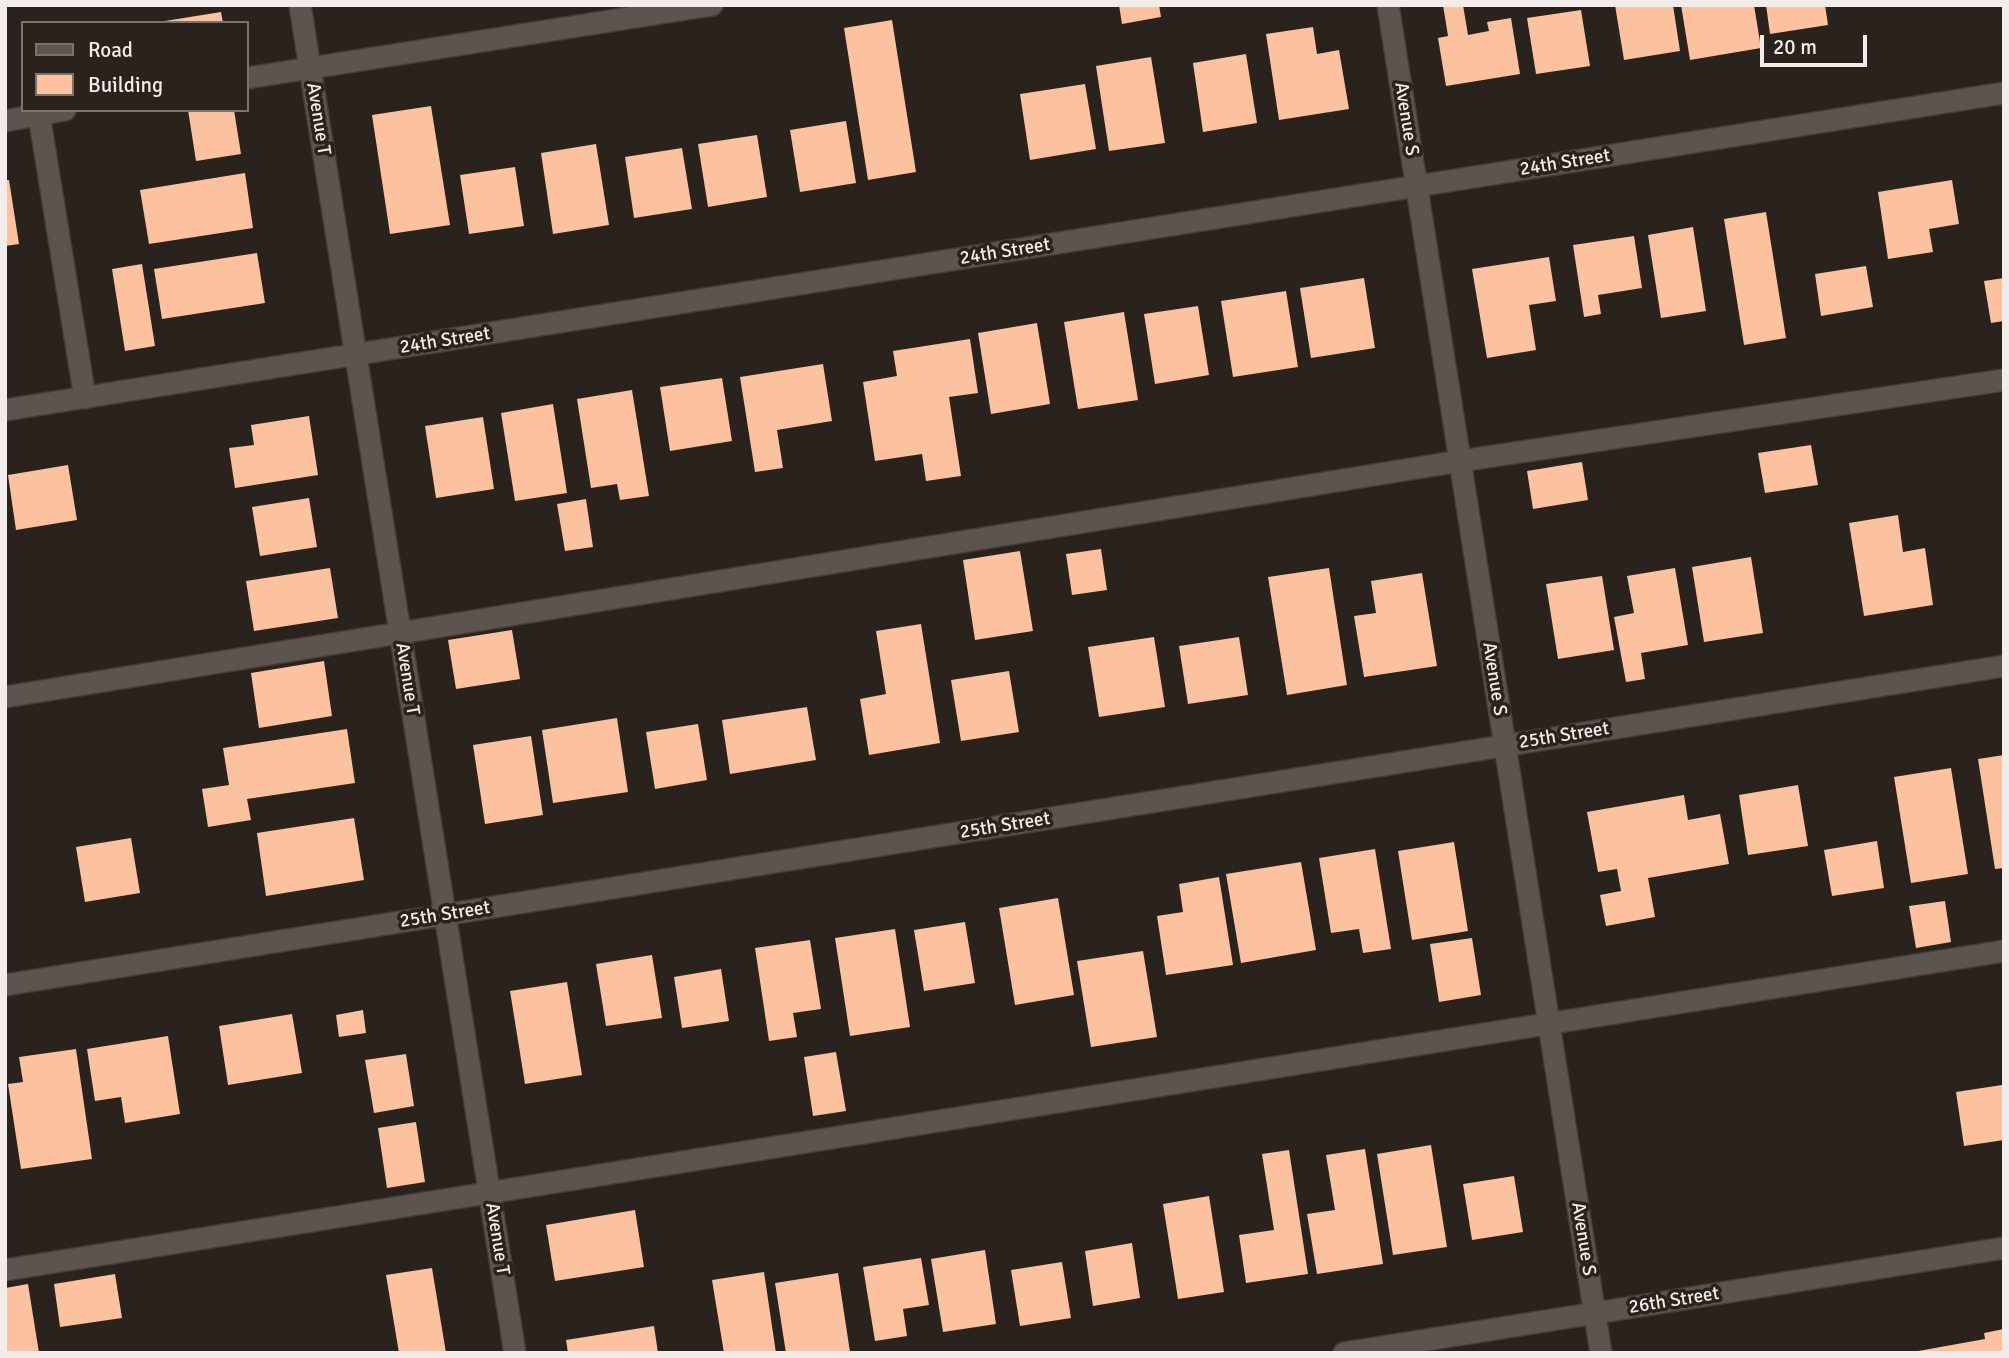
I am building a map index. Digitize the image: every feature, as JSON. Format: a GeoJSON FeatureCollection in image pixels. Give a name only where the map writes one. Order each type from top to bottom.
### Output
{"type":"FeatureCollection","features":[{"type":"Feature","properties":{"kind":"street","name":"Avenue T"},"geometry":{"type":"LineString","coordinates":[[300,5],[515,1353]]}},
{"type":"Feature","properties":{"kind":"street"},"geometry":{"type":"LineString","coordinates":[[248,78],[712,5]]}},
{"type":"Feature","properties":{"kind":"street","name":"Avenue S"},"geometry":{"type":"LineString","coordinates":[[1388,5],[1601,1353]]}},
{"type":"Feature","properties":{"kind":"street","name":"24th Street"},"geometry":{"type":"LineString","coordinates":[[5,410],[2004,93]]}},
{"type":"Feature","properties":{"kind":"street"},"geometry":{"type":"LineString","coordinates":[[5,121],[55,112]]}},
{"type":"Feature","properties":{"kind":"street"},"geometry":{"type":"LineString","coordinates":[[40,115],[85,398]]}},
{"type":"Feature","properties":{"kind":"street"},"geometry":{"type":"LineString","coordinates":[[5,697],[1460,461],[2004,380]]}},
{"type":"Feature","properties":{"kind":"street","name":"25th Street"},"geometry":{"type":"LineString","coordinates":[[5,985],[2004,666]]}},
{"type":"Feature","properties":{"kind":"street"},"geometry":{"type":"LineString","coordinates":[[5,1270],[2004,951]]}},
{"type":"Feature","properties":{"kind":"street","name":"26th Street"},"geometry":{"type":"LineString","coordinates":[[1344,1353],[2004,1248]]}},
{"type":"Feature","properties":{"kind":"building"},"geometry":{"type":"Polygon","coordinates":[[[1119,5],[1159,5],[1161,17],[1122,24],[1119,5]]]}},
{"type":"Feature","properties":{"kind":"building"},"geometry":{"type":"Polygon","coordinates":[[[1443,5],[1463,5],[1468,35],[1489,31],[1487,22],[1511,18],[1520,74],[1446,86],[1438,38],[1448,36],[1443,5]]]}},
{"type":"Feature","properties":{"kind":"building"},"geometry":{"type":"Polygon","coordinates":[[[1615,5],[1673,5],[1680,51],[1624,60],[1615,5]]]}},
{"type":"Feature","properties":{"kind":"building"},"geometry":{"type":"Polygon","coordinates":[[[1681,5],[1754,5],[1761,48],[1690,60],[1681,5]]]}},
{"type":"Feature","properties":{"kind":"building"},"geometry":{"type":"Polygon","coordinates":[[[1766,5],[1825,5],[1828,25],[1770,34],[1766,5]]]}},
{"type":"Feature","properties":{"kind":"building"},"geometry":{"type":"Polygon","coordinates":[[[1581,10],[1590,66],[1536,74],[1527,18],[1581,10]]]}},
{"type":"Feature","properties":{"kind":"building"},"geometry":{"type":"Polygon","coordinates":[[[221,12],[223,21],[165,21],[221,12]]]}},
{"type":"Feature","properties":{"kind":"building"},"geometry":{"type":"Polygon","coordinates":[[[892,20],[916,172],[868,180],[844,28],[892,20]]]}},
{"type":"Feature","properties":{"kind":"building"},"geometry":{"type":"Polygon","coordinates":[[[1313,27],[1317,54],[1339,50],[1349,109],[1279,120],[1266,34],[1313,27]]]}},
{"type":"Feature","properties":{"kind":"building"},"geometry":{"type":"Polygon","coordinates":[[[1246,54],[1257,123],[1203,132],[1193,63],[1246,54]]]}},
{"type":"Feature","properties":{"kind":"building"},"geometry":{"type":"Polygon","coordinates":[[[1151,57],[1165,143],[1109,151],[1096,66],[1151,57]]]}},
{"type":"Feature","properties":{"kind":"building"},"geometry":{"type":"Polygon","coordinates":[[[1085,84],[1096,149],[1030,160],[1020,94],[1085,84]]]}},
{"type":"Feature","properties":{"kind":"building"},"geometry":{"type":"Polygon","coordinates":[[[431,106],[450,225],[390,234],[372,115],[431,106]]]}},
{"type":"Feature","properties":{"kind":"building"},"geometry":{"type":"Polygon","coordinates":[[[188,112],[234,112],[241,154],[196,161],[188,112]]]}},
{"type":"Feature","properties":{"kind":"building"},"geometry":{"type":"Polygon","coordinates":[[[846,121],[856,183],[800,192],[790,130],[846,121]]]}},
{"type":"Feature","properties":{"kind":"building"},"geometry":{"type":"Polygon","coordinates":[[[757,135],[767,197],[708,207],[698,144],[757,135]]]}},
{"type":"Feature","properties":{"kind":"building"},"geometry":{"type":"Polygon","coordinates":[[[596,144],[609,225],[553,234],[541,153],[596,144]]]}},
{"type":"Feature","properties":{"kind":"building"},"geometry":{"type":"Polygon","coordinates":[[[682,148],[692,209],[634,218],[625,157],[682,148]]]}},
{"type":"Feature","properties":{"kind":"building"},"geometry":{"type":"Polygon","coordinates":[[[515,167],[524,226],[469,234],[460,175],[515,167]]]}},
{"type":"Feature","properties":{"kind":"building"},"geometry":{"type":"Polygon","coordinates":[[[245,173],[253,228],[149,244],[140,190],[245,173]]]}},
{"type":"Feature","properties":{"kind":"building"},"geometry":{"type":"Polygon","coordinates":[[[5,180],[9,180],[19,244],[5,246],[5,180]]]}},
{"type":"Feature","properties":{"kind":"building"},"geometry":{"type":"Polygon","coordinates":[[[1952,180],[1959,224],[1929,229],[1933,252],[1888,259],[1878,192],[1952,180]]]}},
{"type":"Feature","properties":{"kind":"building"},"geometry":{"type":"Polygon","coordinates":[[[1766,212],[1786,338],[1744,345],[1724,219],[1766,212]]]}},
{"type":"Feature","properties":{"kind":"building"},"geometry":{"type":"Polygon","coordinates":[[[1693,227],[1706,311],[1661,318],[1648,235],[1693,227]]]}},
{"type":"Feature","properties":{"kind":"building"},"geometry":{"type":"Polygon","coordinates":[[[1634,236],[1642,288],[1598,295],[1601,314],[1584,317],[1573,245],[1634,236]]]}},
{"type":"Feature","properties":{"kind":"building"},"geometry":{"type":"Polygon","coordinates":[[[257,253],[265,303],[162,319],[154,269],[257,253]]]}},
{"type":"Feature","properties":{"kind":"building"},"geometry":{"type":"Polygon","coordinates":[[[1549,257],[1556,301],[1529,305],[1536,350],[1487,358],[1472,269],[1549,257]]]}},
{"type":"Feature","properties":{"kind":"building"},"geometry":{"type":"Polygon","coordinates":[[[142,264],[155,346],[125,351],[112,269],[142,264]]]}},
{"type":"Feature","properties":{"kind":"building"},"geometry":{"type":"Polygon","coordinates":[[[1866,266],[1873,307],[1821,316],[1815,274],[1866,266]]]}},
{"type":"Feature","properties":{"kind":"building"},"geometry":{"type":"Polygon","coordinates":[[[1364,278],[1375,348],[1311,358],[1300,288],[1364,278]]]}},
{"type":"Feature","properties":{"kind":"building"},"geometry":{"type":"Polygon","coordinates":[[[2004,278],[2004,321],[1991,323],[1984,281],[2004,278]]]}},
{"type":"Feature","properties":{"kind":"building"},"geometry":{"type":"Polygon","coordinates":[[[1286,291],[1298,367],[1233,377],[1221,301],[1286,291]]]}},
{"type":"Feature","properties":{"kind":"building"},"geometry":{"type":"Polygon","coordinates":[[[1198,306],[1209,375],[1155,384],[1144,314],[1198,306]]]}},
{"type":"Feature","properties":{"kind":"building"},"geometry":{"type":"Polygon","coordinates":[[[1124,312],[1138,400],[1078,409],[1064,322],[1124,312]]]}},
{"type":"Feature","properties":{"kind":"building"},"geometry":{"type":"Polygon","coordinates":[[[1037,323],[1050,404],[991,414],[978,333],[1037,323]]]}},
{"type":"Feature","properties":{"kind":"building"},"geometry":{"type":"Polygon","coordinates":[[[970,339],[978,393],[949,397],[961,476],[926,481],[922,454],[875,461],[863,382],[897,376],[893,351],[970,339]]]}},
{"type":"Feature","properties":{"kind":"building"},"geometry":{"type":"Polygon","coordinates":[[[823,364],[832,421],[777,430],[783,468],[755,472],[740,377],[823,364]]]}},
{"type":"Feature","properties":{"kind":"building"},"geometry":{"type":"Polygon","coordinates":[[[722,378],[732,441],[670,451],[660,387],[722,378]]]}},
{"type":"Feature","properties":{"kind":"building"},"geometry":{"type":"Polygon","coordinates":[[[632,390],[649,496],[620,500],[617,484],[591,488],[577,399],[632,390]]]}},
{"type":"Feature","properties":{"kind":"building"},"geometry":{"type":"Polygon","coordinates":[[[553,404],[567,493],[515,501],[501,413],[553,404]]]}},
{"type":"Feature","properties":{"kind":"building"},"geometry":{"type":"Polygon","coordinates":[[[309,416],[318,475],[235,488],[229,448],[254,445],[251,425],[309,416]]]}},
{"type":"Feature","properties":{"kind":"building"},"geometry":{"type":"Polygon","coordinates":[[[483,417],[494,489],[436,498],[425,426],[483,417]]]}},
{"type":"Feature","properties":{"kind":"building"},"geometry":{"type":"Polygon","coordinates":[[[1811,445],[1818,485],[1765,493],[1758,453],[1811,445]]]}},
{"type":"Feature","properties":{"kind":"building"},"geometry":{"type":"Polygon","coordinates":[[[1582,462],[1588,500],[1533,509],[1527,471],[1582,462]]]}},
{"type":"Feature","properties":{"kind":"building"},"geometry":{"type":"Polygon","coordinates":[[[68,465],[77,520],[16,530],[8,475],[68,465]]]}},
{"type":"Feature","properties":{"kind":"building"},"geometry":{"type":"Polygon","coordinates":[[[309,498],[317,547],[260,556],[252,507],[309,498]]]}},
{"type":"Feature","properties":{"kind":"building"},"geometry":{"type":"Polygon","coordinates":[[[586,499],[593,547],[565,551],[557,504],[586,499]]]}},
{"type":"Feature","properties":{"kind":"building"},"geometry":{"type":"Polygon","coordinates":[[[1898,515],[1903,552],[1925,548],[1933,605],[1864,616],[1849,523],[1898,515]]]}},
{"type":"Feature","properties":{"kind":"building"},"geometry":{"type":"Polygon","coordinates":[[[1101,549],[1107,590],[1072,595],[1066,554],[1101,549]]]}},
{"type":"Feature","properties":{"kind":"building"},"geometry":{"type":"Polygon","coordinates":[[[1020,551],[1033,631],[975,640],[963,560],[1020,551]]]}},
{"type":"Feature","properties":{"kind":"building"},"geometry":{"type":"Polygon","coordinates":[[[1751,557],[1763,633],[1704,642],[1692,567],[1751,557]]]}},
{"type":"Feature","properties":{"kind":"building"},"geometry":{"type":"Polygon","coordinates":[[[330,568],[338,618],[254,631],[246,581],[330,568]]]}},
{"type":"Feature","properties":{"kind":"building"},"geometry":{"type":"Polygon","coordinates":[[[1329,568],[1347,685],[1287,695],[1268,577],[1329,568]]]}},
{"type":"Feature","properties":{"kind":"building"},"geometry":{"type":"Polygon","coordinates":[[[1675,568],[1688,645],[1641,653],[1645,679],[1626,682],[1614,617],[1634,613],[1627,576],[1675,568]]]}},
{"type":"Feature","properties":{"kind":"building"},"geometry":{"type":"Polygon","coordinates":[[[1422,573],[1437,666],[1364,677],[1354,616],[1376,613],[1371,581],[1422,573]]]}},
{"type":"Feature","properties":{"kind":"building"},"geometry":{"type":"Polygon","coordinates":[[[1602,576],[1614,650],[1558,659],[1546,584],[1602,576]]]}},
{"type":"Feature","properties":{"kind":"building"},"geometry":{"type":"Polygon","coordinates":[[[921,624],[940,743],[869,755],[860,699],[886,694],[876,631],[921,624]]]}},
{"type":"Feature","properties":{"kind":"building"},"geometry":{"type":"Polygon","coordinates":[[[512,630],[520,679],[456,689],[448,640],[512,630]]]}},
{"type":"Feature","properties":{"kind":"building"},"geometry":{"type":"Polygon","coordinates":[[[1154,637],[1165,707],[1099,717],[1088,647],[1154,637]]]}},
{"type":"Feature","properties":{"kind":"building"},"geometry":{"type":"Polygon","coordinates":[[[1239,637],[1248,695],[1188,704],[1179,646],[1239,637]]]}},
{"type":"Feature","properties":{"kind":"building"},"geometry":{"type":"Polygon","coordinates":[[[324,661],[332,716],[259,728],[251,673],[324,661]]]}},
{"type":"Feature","properties":{"kind":"building"},"geometry":{"type":"Polygon","coordinates":[[[1009,671],[1019,732],[961,741],[951,680],[1009,671]]]}},
{"type":"Feature","properties":{"kind":"building"},"geometry":{"type":"Polygon","coordinates":[[[807,707],[816,760],[730,774],[722,720],[807,707]]]}},
{"type":"Feature","properties":{"kind":"building"},"geometry":{"type":"Polygon","coordinates":[[[617,718],[628,792],[553,803],[542,730],[617,718]]]}},
{"type":"Feature","properties":{"kind":"building"},"geometry":{"type":"Polygon","coordinates":[[[698,724],[707,780],[655,789],[646,732],[698,724]]]}},
{"type":"Feature","properties":{"kind":"building"},"geometry":{"type":"Polygon","coordinates":[[[347,729],[355,783],[247,799],[251,820],[208,827],[202,789],[229,785],[223,748],[347,729]]]}},
{"type":"Feature","properties":{"kind":"building"},"geometry":{"type":"Polygon","coordinates":[[[531,736],[543,815],[485,824],[473,745],[531,736]]]}},
{"type":"Feature","properties":{"kind":"building"},"geometry":{"type":"Polygon","coordinates":[[[2004,755],[2004,868],[1995,869],[1978,759],[2004,755]]]}},
{"type":"Feature","properties":{"kind":"building"},"geometry":{"type":"Polygon","coordinates":[[[1951,768],[1968,874],[1911,883],[1894,777],[1951,768]]]}},
{"type":"Feature","properties":{"kind":"building"},"geometry":{"type":"Polygon","coordinates":[[[1798,785],[1808,846],[1748,855],[1739,795],[1798,785]]]}},
{"type":"Feature","properties":{"kind":"building"},"geometry":{"type":"Polygon","coordinates":[[[1684,795],[1688,820],[1720,814],[1729,864],[1648,878],[1655,917],[1606,926],[1600,895],[1621,891],[1617,869],[1598,872],[1587,812],[1684,795]]]}},
{"type":"Feature","properties":{"kind":"building"},"geometry":{"type":"Polygon","coordinates":[[[354,818],[364,880],[266,896],[257,833],[354,818]]]}},
{"type":"Feature","properties":{"kind":"building"},"geometry":{"type":"Polygon","coordinates":[[[131,838],[140,893],[85,902],[76,847],[131,838]]]}},
{"type":"Feature","properties":{"kind":"building"},"geometry":{"type":"Polygon","coordinates":[[[1877,841],[1884,888],[1832,896],[1824,850],[1877,841]]]}},
{"type":"Feature","properties":{"kind":"building"},"geometry":{"type":"Polygon","coordinates":[[[1454,842],[1468,931],[1412,940],[1398,851],[1454,842]]]}},
{"type":"Feature","properties":{"kind":"building"},"geometry":{"type":"Polygon","coordinates":[[[1375,849],[1391,949],[1363,953],[1359,929],[1331,933],[1319,858],[1375,849]]]}},
{"type":"Feature","properties":{"kind":"building"},"geometry":{"type":"Polygon","coordinates":[[[1301,862],[1316,950],[1241,963],[1226,874],[1301,862]]]}},
{"type":"Feature","properties":{"kind":"building"},"geometry":{"type":"Polygon","coordinates":[[[1219,877],[1233,965],[1166,975],[1157,916],[1183,912],[1179,884],[1219,877]]]}},
{"type":"Feature","properties":{"kind":"building"},"geometry":{"type":"Polygon","coordinates":[[[1058,898],[1074,995],[1015,1005],[999,908],[1058,898]]]}},
{"type":"Feature","properties":{"kind":"building"},"geometry":{"type":"Polygon","coordinates":[[[1945,901],[1951,942],[1916,948],[1909,906],[1945,901]]]}},
{"type":"Feature","properties":{"kind":"building"},"geometry":{"type":"Polygon","coordinates":[[[965,922],[975,983],[924,991],[914,930],[965,922]]]}},
{"type":"Feature","properties":{"kind":"building"},"geometry":{"type":"Polygon","coordinates":[[[895,929],[910,1027],[850,1036],[835,938],[895,929]]]}},
{"type":"Feature","properties":{"kind":"building"},"geometry":{"type":"Polygon","coordinates":[[[1472,938],[1481,995],[1439,1002],[1430,944],[1472,938]]]}},
{"type":"Feature","properties":{"kind":"building"},"geometry":{"type":"Polygon","coordinates":[[[810,940],[821,1009],[793,1013],[797,1037],[769,1041],[755,948],[810,940]]]}},
{"type":"Feature","properties":{"kind":"building"},"geometry":{"type":"Polygon","coordinates":[[[1143,951],[1157,1037],[1091,1047],[1077,961],[1143,951]]]}},
{"type":"Feature","properties":{"kind":"building"},"geometry":{"type":"Polygon","coordinates":[[[652,955],[662,1018],[606,1026],[596,964],[652,955]]]}},
{"type":"Feature","properties":{"kind":"building"},"geometry":{"type":"Polygon","coordinates":[[[721,969],[729,1021],[682,1028],[674,977],[721,969]]]}},
{"type":"Feature","properties":{"kind":"building"},"geometry":{"type":"Polygon","coordinates":[[[567,982],[582,1075],[525,1084],[510,991],[567,982]]]}},
{"type":"Feature","properties":{"kind":"building"},"geometry":{"type":"Polygon","coordinates":[[[363,1010],[366,1033],[339,1037],[336,1015],[363,1010]]]}},
{"type":"Feature","properties":{"kind":"building"},"geometry":{"type":"Polygon","coordinates":[[[292,1014],[302,1073],[228,1085],[219,1026],[292,1014]]]}},
{"type":"Feature","properties":{"kind":"building"},"geometry":{"type":"Polygon","coordinates":[[[168,1036],[180,1114],[125,1123],[121,1097],[95,1101],[87,1049],[168,1036]]]}},
{"type":"Feature","properties":{"kind":"building"},"geometry":{"type":"Polygon","coordinates":[[[76,1049],[92,1159],[21,1169],[8,1084],[23,1082],[19,1057],[76,1049]]]}},
{"type":"Feature","properties":{"kind":"building"},"geometry":{"type":"Polygon","coordinates":[[[836,1052],[846,1111],[813,1116],[804,1057],[836,1052]]]}},
{"type":"Feature","properties":{"kind":"building"},"geometry":{"type":"Polygon","coordinates":[[[406,1054],[414,1106],[374,1113],[365,1060],[406,1054]]]}},
{"type":"Feature","properties":{"kind":"building"},"geometry":{"type":"Polygon","coordinates":[[[2002,1085],[2004,1140],[1964,1146],[1956,1092],[2002,1085]]]}},
{"type":"Feature","properties":{"kind":"building"},"geometry":{"type":"Polygon","coordinates":[[[416,1122],[425,1182],[387,1188],[378,1128],[416,1122]]]}},
{"type":"Feature","properties":{"kind":"building"},"geometry":{"type":"Polygon","coordinates":[[[1431,1145],[1447,1247],[1393,1255],[1377,1154],[1431,1145]]]}},
{"type":"Feature","properties":{"kind":"building"},"geometry":{"type":"Polygon","coordinates":[[[1365,1149],[1383,1264],[1317,1274],[1307,1214],[1335,1210],[1326,1155],[1365,1149]]]}},
{"type":"Feature","properties":{"kind":"building"},"geometry":{"type":"Polygon","coordinates":[[[1289,1150],[1308,1274],[1246,1283],[1239,1235],[1274,1230],[1262,1154],[1289,1150]]]}},
{"type":"Feature","properties":{"kind":"building"},"geometry":{"type":"Polygon","coordinates":[[[1514,1176],[1523,1232],[1472,1240],[1463,1184],[1514,1176]]]}},
{"type":"Feature","properties":{"kind":"building"},"geometry":{"type":"Polygon","coordinates":[[[1209,1196],[1224,1292],[1178,1299],[1163,1204],[1209,1196]]]}},
{"type":"Feature","properties":{"kind":"building"},"geometry":{"type":"Polygon","coordinates":[[[635,1210],[644,1267],[555,1281],[546,1225],[635,1210]]]}},
{"type":"Feature","properties":{"kind":"building"},"geometry":{"type":"Polygon","coordinates":[[[1132,1243],[1140,1298],[1093,1306],[1085,1251],[1132,1243]]]}},
{"type":"Feature","properties":{"kind":"building"},"geometry":{"type":"Polygon","coordinates":[[[985,1250],[996,1324],[943,1332],[931,1259],[985,1250]]]}},
{"type":"Feature","properties":{"kind":"building"},"geometry":{"type":"Polygon","coordinates":[[[921,1258],[929,1305],[903,1309],[907,1336],[875,1341],[863,1267],[921,1258]]]}},
{"type":"Feature","properties":{"kind":"building"},"geometry":{"type":"Polygon","coordinates":[[[1062,1262],[1071,1318],[1020,1326],[1011,1270],[1062,1262]]]}},
{"type":"Feature","properties":{"kind":"building"},"geometry":{"type":"Polygon","coordinates":[[[432,1268],[446,1353],[399,1353],[386,1275],[432,1268]]]}},
{"type":"Feature","properties":{"kind":"building"},"geometry":{"type":"Polygon","coordinates":[[[764,1272],[776,1353],[724,1353],[712,1280],[764,1272]]]}},
{"type":"Feature","properties":{"kind":"building"},"geometry":{"type":"Polygon","coordinates":[[[838,1273],[850,1352],[786,1353],[775,1283],[838,1273]]]}},
{"type":"Feature","properties":{"kind":"building"},"geometry":{"type":"Polygon","coordinates":[[[115,1274],[122,1318],[60,1327],[54,1284],[115,1274]]]}},
{"type":"Feature","properties":{"kind":"building"},"geometry":{"type":"Polygon","coordinates":[[[28,1284],[39,1353],[5,1353],[5,1288],[28,1284]]]}},
{"type":"Feature","properties":{"kind":"building"},"geometry":{"type":"Polygon","coordinates":[[[654,1326],[658,1353],[568,1353],[566,1340],[654,1326]]]}},
{"type":"Feature","properties":{"kind":"building"},"geometry":{"type":"Polygon","coordinates":[[[2004,1329],[2004,1353],[1907,1353],[1985,1339],[1984,1333],[2004,1329]]]}}]}
